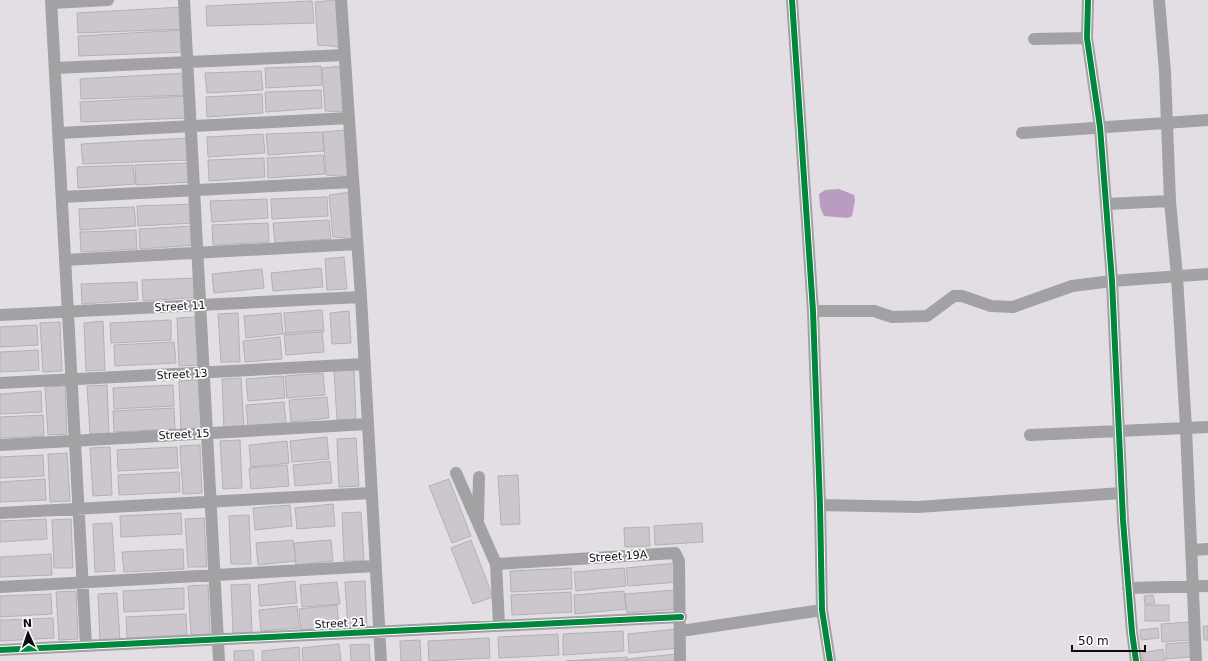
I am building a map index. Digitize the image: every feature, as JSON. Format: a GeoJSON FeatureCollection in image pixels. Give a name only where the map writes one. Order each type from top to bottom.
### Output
{"type":"FeatureCollection","features":[{"type":"Feature","properties":{"kind":"street"},"geometry":{"type":"LineString","coordinates":[[86,646],[51,2],[108,0]]}},
{"type":"Feature","properties":{"kind":"street"},"geometry":{"type":"LineString","coordinates":[[184,0],[219,661]]}},
{"type":"Feature","properties":{"kind":"street"},"geometry":{"type":"LineString","coordinates":[[341,0],[361,296],[381,661]]}},
{"type":"Feature","properties":{"kind":"street"},"geometry":{"type":"LineString","coordinates":[[792,0],[813,311],[822,610],[830,661]]}},
{"type":"Feature","properties":{"kind":"street"},"geometry":{"type":"LineString","coordinates":[[1088,0],[1088,38],[1100,127],[1112,281],[1122,493],[1128,588],[1136,661]]}},
{"type":"Feature","properties":{"kind":"street"},"geometry":{"type":"LineString","coordinates":[[1159,0],[1167,122],[1166,142],[1177,276],[1186,428],[1194,586],[1196,661]]}},
{"type":"Feature","properties":{"kind":"street"},"geometry":{"type":"LineString","coordinates":[[1034,39],[1088,38]]}},
{"type":"Feature","properties":{"kind":"street"},"geometry":{"type":"LineString","coordinates":[[55,68],[344,55]]}},
{"type":"Feature","properties":{"kind":"street"},"geometry":{"type":"LineString","coordinates":[[58,133],[349,118]]}},
{"type":"Feature","properties":{"kind":"street"},"geometry":{"type":"LineString","coordinates":[[1022,133],[1208,120]]}},
{"type":"Feature","properties":{"kind":"street"},"geometry":{"type":"LineString","coordinates":[[62,197],[353,182]]}},
{"type":"Feature","properties":{"kind":"street"},"geometry":{"type":"LineString","coordinates":[[1106,204],[1170,201]]}},
{"type":"Feature","properties":{"kind":"street"},"geometry":{"type":"LineString","coordinates":[[65,260],[357,244]]}},
{"type":"Feature","properties":{"kind":"street"},"geometry":{"type":"LineString","coordinates":[[813,311],[859,310],[874,311],[892,317],[927,316],[954,296],[962,296],[991,306],[1013,306],[1072,286],[1112,281],[1208,274]]}},
{"type":"Feature","properties":{"kind":"street","name":"Street 11"},"geometry":{"type":"LineString","coordinates":[[0,315],[361,296]]}},
{"type":"Feature","properties":{"kind":"street","name":"Street 13"},"geometry":{"type":"LineString","coordinates":[[0,383],[365,364]]}},
{"type":"Feature","properties":{"kind":"street","name":"Street 15"},"geometry":{"type":"LineString","coordinates":[[0,445],[368,424]]}},
{"type":"Feature","properties":{"kind":"street"},"geometry":{"type":"LineString","coordinates":[[1030,435],[1208,427]]}},
{"type":"Feature","properties":{"kind":"street"},"geometry":{"type":"LineString","coordinates":[[456,473],[496,564],[499,625]]}},
{"type":"Feature","properties":{"kind":"street"},"geometry":{"type":"LineString","coordinates":[[478,525],[479,477]]}},
{"type":"Feature","properties":{"kind":"street"},"geometry":{"type":"LineString","coordinates":[[0,513],[372,493]]}},
{"type":"Feature","properties":{"kind":"street"},"geometry":{"type":"LineString","coordinates":[[820,505],[918,507],[1083,494],[1122,493]]}},
{"type":"Feature","properties":{"kind":"street"},"geometry":{"type":"LineString","coordinates":[[1192,550],[1208,550]]}},
{"type":"Feature","properties":{"kind":"street","name":"Street 19A"},"geometry":{"type":"LineString","coordinates":[[496,564],[675,553],[679,561],[681,617]]}},
{"type":"Feature","properties":{"kind":"street"},"geometry":{"type":"LineString","coordinates":[[0,587],[375,566]]}},
{"type":"Feature","properties":{"kind":"street"},"geometry":{"type":"LineString","coordinates":[[1128,588],[1208,586]]}},
{"type":"Feature","properties":{"kind":"street"},"geometry":{"type":"LineString","coordinates":[[680,631],[822,610]]}},
{"type":"Feature","properties":{"kind":"street"},"geometry":{"type":"LineString","coordinates":[[680,661],[681,617]]}},
{"type":"Feature","properties":{"kind":"street","name":"Street 21"},"geometry":{"type":"LineString","coordinates":[[0,650],[681,617]]}},
{"type":"Feature","properties":{"kind":"shaded area"},"geometry":{"type":"Polygon","coordinates":[[[839,189],[854,195],[855,200],[852,216],[848,218],[824,216],[820,207],[819,194],[825,190],[839,189]]]}},
{"type":"Feature","properties":{"kind":"building"},"geometry":{"type":"Polygon","coordinates":[[[337,0],[341,47],[318,45],[315,2],[337,0]]]}},
{"type":"Feature","properties":{"kind":"building"},"geometry":{"type":"Polygon","coordinates":[[[312,1],[314,23],[207,26],[206,6],[312,1]]]}},
{"type":"Feature","properties":{"kind":"building"},"geometry":{"type":"Polygon","coordinates":[[[183,7],[184,29],[78,33],[77,13],[183,7]]]}},
{"type":"Feature","properties":{"kind":"building"},"geometry":{"type":"Polygon","coordinates":[[[184,30],[185,52],[79,56],[78,36],[184,30]]]}},
{"type":"Feature","properties":{"kind":"building"},"geometry":{"type":"Polygon","coordinates":[[[321,66],[322,85],[266,88],[265,68],[321,66]]]}},
{"type":"Feature","properties":{"kind":"building"},"geometry":{"type":"Polygon","coordinates":[[[343,66],[347,112],[325,111],[322,68],[343,66]]]}},
{"type":"Feature","properties":{"kind":"building"},"geometry":{"type":"Polygon","coordinates":[[[261,71],[263,90],[207,93],[205,73],[261,71]]]}},
{"type":"Feature","properties":{"kind":"building"},"geometry":{"type":"Polygon","coordinates":[[[185,73],[187,95],[81,99],[80,79],[185,73]]]}},
{"type":"Feature","properties":{"kind":"building"},"geometry":{"type":"Polygon","coordinates":[[[321,90],[322,108],[266,112],[265,92],[321,90]]]}},
{"type":"Feature","properties":{"kind":"building"},"geometry":{"type":"Polygon","coordinates":[[[262,94],[263,113],[207,117],[206,97],[262,94]]]}},
{"type":"Feature","properties":{"kind":"building"},"geometry":{"type":"Polygon","coordinates":[[[186,96],[188,118],[81,122],[80,102],[186,96]]]}},
{"type":"Feature","properties":{"kind":"building"},"geometry":{"type":"Polygon","coordinates":[[[346,130],[349,177],[326,175],[323,132],[346,130]]]}},
{"type":"Feature","properties":{"kind":"building"},"geometry":{"type":"Polygon","coordinates":[[[322,132],[324,151],[268,155],[266,134],[322,132]]]}},
{"type":"Feature","properties":{"kind":"building"},"geometry":{"type":"Polygon","coordinates":[[[263,134],[265,153],[208,157],[207,137],[263,134]]]}},
{"type":"Feature","properties":{"kind":"building"},"geometry":{"type":"Polygon","coordinates":[[[188,138],[189,160],[83,164],[81,144],[188,138]]]}},
{"type":"Feature","properties":{"kind":"building"},"geometry":{"type":"Polygon","coordinates":[[[323,155],[325,174],[268,178],[267,158],[323,155]]]}},
{"type":"Feature","properties":{"kind":"building"},"geometry":{"type":"Polygon","coordinates":[[[264,158],[265,177],[209,181],[208,160],[264,158]]]}},
{"type":"Feature","properties":{"kind":"building"},"geometry":{"type":"Polygon","coordinates":[[[191,163],[192,182],[136,185],[135,165],[191,163]]]}},
{"type":"Feature","properties":{"kind":"building"},"geometry":{"type":"Polygon","coordinates":[[[133,165],[135,184],[78,188],[77,167],[133,165]]]}},
{"type":"Feature","properties":{"kind":"building"},"geometry":{"type":"Polygon","coordinates":[[[352,192],[356,239],[333,237],[329,195],[352,192]]]}},
{"type":"Feature","properties":{"kind":"building"},"geometry":{"type":"Polygon","coordinates":[[[327,197],[328,216],[272,219],[271,199],[327,197]]]}},
{"type":"Feature","properties":{"kind":"building"},"geometry":{"type":"Polygon","coordinates":[[[267,199],[268,218],[212,222],[210,201],[267,199]]]}},
{"type":"Feature","properties":{"kind":"building"},"geometry":{"type":"Polygon","coordinates":[[[193,204],[194,223],[138,226],[137,206],[193,204]]]}},
{"type":"Feature","properties":{"kind":"building"},"geometry":{"type":"Polygon","coordinates":[[[134,207],[136,226],[80,230],[79,209],[134,207]]]}},
{"type":"Feature","properties":{"kind":"building"},"geometry":{"type":"Polygon","coordinates":[[[329,220],[331,239],[275,243],[273,223],[329,220]]]}},
{"type":"Feature","properties":{"kind":"building"},"geometry":{"type":"Polygon","coordinates":[[[268,223],[269,242],[213,245],[212,225],[268,223]]]}},
{"type":"Feature","properties":{"kind":"building"},"geometry":{"type":"Polygon","coordinates":[[[194,226],[196,245],[140,249],[139,229],[194,226]]]}},
{"type":"Feature","properties":{"kind":"building"},"geometry":{"type":"Polygon","coordinates":[[[136,230],[137,249],[81,252],[80,232],[136,230]]]}},
{"type":"Feature","properties":{"kind":"building"},"geometry":{"type":"Polygon","coordinates":[[[344,257],[347,289],[327,290],[325,259],[344,257]]]}},
{"type":"Feature","properties":{"kind":"building"},"geometry":{"type":"Polygon","coordinates":[[[321,268],[323,287],[273,291],[271,273],[321,268]]]}},
{"type":"Feature","properties":{"kind":"building"},"geometry":{"type":"Polygon","coordinates":[[[262,269],[264,288],[214,293],[212,274],[262,269]]]}},
{"type":"Feature","properties":{"kind":"building"},"geometry":{"type":"Polygon","coordinates":[[[198,278],[199,297],[143,301],[142,280],[198,278]]]}},
{"type":"Feature","properties":{"kind":"building"},"geometry":{"type":"Polygon","coordinates":[[[137,282],[138,300],[82,304],[81,284],[137,282]]]}},
{"type":"Feature","properties":{"kind":"building"},"geometry":{"type":"Polygon","coordinates":[[[322,310],[324,332],[286,335],[284,313],[322,310]]]}},
{"type":"Feature","properties":{"kind":"building"},"geometry":{"type":"Polygon","coordinates":[[[349,311],[351,343],[332,344],[330,313],[349,311]]]}},
{"type":"Feature","properties":{"kind":"building"},"geometry":{"type":"Polygon","coordinates":[[[238,313],[240,362],[221,362],[218,314],[238,313]]]}},
{"type":"Feature","properties":{"kind":"building"},"geometry":{"type":"Polygon","coordinates":[[[281,313],[283,334],[246,338],[244,316],[281,313]]]}},
{"type":"Feature","properties":{"kind":"building"},"geometry":{"type":"Polygon","coordinates":[[[196,317],[198,365],[179,366],[177,318],[196,317]]]}},
{"type":"Feature","properties":{"kind":"building"},"geometry":{"type":"Polygon","coordinates":[[[171,320],[171,340],[111,343],[110,323],[171,320]]]}},
{"type":"Feature","properties":{"kind":"building"},"geometry":{"type":"Polygon","coordinates":[[[103,321],[105,370],[86,371],[84,323],[103,321]]]}},
{"type":"Feature","properties":{"kind":"building"},"geometry":{"type":"Polygon","coordinates":[[[60,322],[62,371],[43,372],[40,323],[60,322]]]}},
{"type":"Feature","properties":{"kind":"building"},"geometry":{"type":"Polygon","coordinates":[[[37,325],[38,345],[0,347],[0,327],[37,325]]]}},
{"type":"Feature","properties":{"kind":"building"},"geometry":{"type":"Polygon","coordinates":[[[322,330],[324,352],[286,355],[284,333],[322,330]]]}},
{"type":"Feature","properties":{"kind":"building"},"geometry":{"type":"Polygon","coordinates":[[[280,337],[282,359],[245,362],[243,341],[280,337]]]}},
{"type":"Feature","properties":{"kind":"building"},"geometry":{"type":"Polygon","coordinates":[[[174,342],[176,363],[115,366],[114,345],[174,342]]]}},
{"type":"Feature","properties":{"kind":"building"},"geometry":{"type":"Polygon","coordinates":[[[38,350],[39,370],[0,372],[0,352],[38,350]]]}},
{"type":"Feature","properties":{"kind":"building"},"geometry":{"type":"Polygon","coordinates":[[[354,370],[356,419],[337,420],[334,371],[354,370]]]}},
{"type":"Feature","properties":{"kind":"building"},"geometry":{"type":"Polygon","coordinates":[[[323,373],[325,395],[287,398],[285,376],[323,373]]]}},
{"type":"Feature","properties":{"kind":"building"},"geometry":{"type":"Polygon","coordinates":[[[283,376],[285,398],[248,401],[246,379],[283,376]]]}},
{"type":"Feature","properties":{"kind":"building"},"geometry":{"type":"Polygon","coordinates":[[[241,378],[244,427],[224,428],[222,379],[241,378]]]}},
{"type":"Feature","properties":{"kind":"building"},"geometry":{"type":"Polygon","coordinates":[[[198,380],[201,428],[181,429],[179,381],[198,380]]]}},
{"type":"Feature","properties":{"kind":"building"},"geometry":{"type":"Polygon","coordinates":[[[107,385],[109,433],[90,434],[87,386],[107,385]]]}},
{"type":"Feature","properties":{"kind":"building"},"geometry":{"type":"Polygon","coordinates":[[[173,385],[174,406],[114,409],[113,388],[173,385]]]}},
{"type":"Feature","properties":{"kind":"building"},"geometry":{"type":"Polygon","coordinates":[[[65,386],[67,434],[48,435],[45,387],[65,386]]]}},
{"type":"Feature","properties":{"kind":"building"},"geometry":{"type":"Polygon","coordinates":[[[41,391],[42,412],[0,414],[0,394],[41,391]]]}},
{"type":"Feature","properties":{"kind":"building"},"geometry":{"type":"Polygon","coordinates":[[[327,397],[329,418],[291,422],[289,400],[327,397]]]}},
{"type":"Feature","properties":{"kind":"building"},"geometry":{"type":"Polygon","coordinates":[[[284,402],[286,423],[248,427],[246,405],[284,402]]]}},
{"type":"Feature","properties":{"kind":"building"},"geometry":{"type":"Polygon","coordinates":[[[174,408],[175,429],[114,432],[113,411],[174,408]]]}},
{"type":"Feature","properties":{"kind":"building"},"geometry":{"type":"Polygon","coordinates":[[[43,415],[44,436],[0,438],[0,417],[43,415]]]}},
{"type":"Feature","properties":{"kind":"building"},"geometry":{"type":"Polygon","coordinates":[[[327,437],[329,459],[292,462],[290,441],[327,437]]]}},
{"type":"Feature","properties":{"kind":"building"},"geometry":{"type":"Polygon","coordinates":[[[356,438],[359,486],[339,487],[337,439],[356,438]]]}},
{"type":"Feature","properties":{"kind":"building"},"geometry":{"type":"Polygon","coordinates":[[[240,440],[242,488],[223,489],[220,441],[240,440]]]}},
{"type":"Feature","properties":{"kind":"building"},"geometry":{"type":"Polygon","coordinates":[[[287,441],[289,463],[251,467],[249,445],[287,441]]]}},
{"type":"Feature","properties":{"kind":"building"},"geometry":{"type":"Polygon","coordinates":[[[200,445],[202,493],[183,494],[180,446],[200,445]]]}},
{"type":"Feature","properties":{"kind":"building"},"geometry":{"type":"Polygon","coordinates":[[[110,447],[112,495],[93,496],[90,448],[110,447]]]}},
{"type":"Feature","properties":{"kind":"building"},"geometry":{"type":"Polygon","coordinates":[[[177,447],[178,468],[118,471],[117,450],[177,447]]]}},
{"type":"Feature","properties":{"kind":"building"},"geometry":{"type":"Polygon","coordinates":[[[67,453],[70,501],[50,502],[48,454],[67,453]]]}},
{"type":"Feature","properties":{"kind":"building"},"geometry":{"type":"Polygon","coordinates":[[[43,455],[44,476],[0,478],[0,457],[43,455]]]}},
{"type":"Feature","properties":{"kind":"building"},"geometry":{"type":"Polygon","coordinates":[[[330,461],[332,483],[295,486],[293,465],[330,461]]]}},
{"type":"Feature","properties":{"kind":"building"},"geometry":{"type":"Polygon","coordinates":[[[287,465],[289,486],[251,489],[249,468],[287,465]]]}},
{"type":"Feature","properties":{"kind":"building"},"geometry":{"type":"Polygon","coordinates":[[[179,472],[180,492],[119,495],[118,475],[179,472]]]}},
{"type":"Feature","properties":{"kind":"building"},"geometry":{"type":"Polygon","coordinates":[[[518,475],[520,524],[501,525],[498,476],[518,475]]]}},
{"type":"Feature","properties":{"kind":"building"},"geometry":{"type":"Polygon","coordinates":[[[45,479],[46,500],[0,502],[0,482],[45,479]]]}},
{"type":"Feature","properties":{"kind":"building"},"geometry":{"type":"Polygon","coordinates":[[[449,479],[471,536],[452,543],[429,486],[449,479]]]}},
{"type":"Feature","properties":{"kind":"building"},"geometry":{"type":"Polygon","coordinates":[[[333,504],[335,526],[297,529],[295,508],[333,504]]]}},
{"type":"Feature","properties":{"kind":"building"},"geometry":{"type":"Polygon","coordinates":[[[290,505],[292,526],[255,530],[253,508],[290,505]]]}},
{"type":"Feature","properties":{"kind":"building"},"geometry":{"type":"Polygon","coordinates":[[[361,512],[364,561],[344,561],[342,513],[361,512]]]}},
{"type":"Feature","properties":{"kind":"building"},"geometry":{"type":"Polygon","coordinates":[[[181,513],[182,534],[121,537],[120,516],[181,513]]]}},
{"type":"Feature","properties":{"kind":"building"},"geometry":{"type":"Polygon","coordinates":[[[249,515],[251,564],[231,564],[229,516],[249,515]]]}},
{"type":"Feature","properties":{"kind":"building"},"geometry":{"type":"Polygon","coordinates":[[[204,518],[207,567],[188,567],[185,519],[204,518]]]}},
{"type":"Feature","properties":{"kind":"building"},"geometry":{"type":"Polygon","coordinates":[[[46,519],[47,539],[0,542],[0,521],[46,519]]]}},
{"type":"Feature","properties":{"kind":"building"},"geometry":{"type":"Polygon","coordinates":[[[71,519],[73,568],[54,568],[52,520],[71,519]]]}},
{"type":"Feature","properties":{"kind":"building"},"geometry":{"type":"Polygon","coordinates":[[[112,523],[115,571],[95,572],[93,524],[112,523]]]}},
{"type":"Feature","properties":{"kind":"building"},"geometry":{"type":"Polygon","coordinates":[[[702,523],[703,542],[655,545],[654,526],[702,523]]]}},
{"type":"Feature","properties":{"kind":"building"},"geometry":{"type":"Polygon","coordinates":[[[649,527],[650,546],[625,547],[624,528],[649,527]]]}},
{"type":"Feature","properties":{"kind":"building"},"geometry":{"type":"Polygon","coordinates":[[[293,540],[296,561],[258,565],[256,543],[293,540]]]}},
{"type":"Feature","properties":{"kind":"building"},"geometry":{"type":"Polygon","coordinates":[[[331,540],[333,561],[296,565],[294,543],[331,540]]]}},
{"type":"Feature","properties":{"kind":"building"},"geometry":{"type":"Polygon","coordinates":[[[471,540],[493,597],[473,604],[451,548],[471,540]]]}},
{"type":"Feature","properties":{"kind":"building"},"geometry":{"type":"Polygon","coordinates":[[[183,549],[184,569],[124,572],[122,552],[183,549]]]}},
{"type":"Feature","properties":{"kind":"building"},"geometry":{"type":"Polygon","coordinates":[[[51,554],[52,575],[0,577],[0,557],[51,554]]]}},
{"type":"Feature","properties":{"kind":"building"},"geometry":{"type":"Polygon","coordinates":[[[676,563],[678,582],[628,586],[626,568],[676,563]]]}},
{"type":"Feature","properties":{"kind":"building"},"geometry":{"type":"Polygon","coordinates":[[[571,568],[572,589],[511,592],[510,571],[571,568]]]}},
{"type":"Feature","properties":{"kind":"building"},"geometry":{"type":"Polygon","coordinates":[[[624,568],[626,586],[576,591],[574,572],[624,568]]]}},
{"type":"Feature","properties":{"kind":"building"},"geometry":{"type":"Polygon","coordinates":[[[295,581],[297,603],[260,606],[258,585],[295,581]]]}},
{"type":"Feature","properties":{"kind":"building"},"geometry":{"type":"Polygon","coordinates":[[[365,581],[367,629],[348,630],[345,582],[365,581]]]}},
{"type":"Feature","properties":{"kind":"building"},"geometry":{"type":"Polygon","coordinates":[[[337,582],[340,604],[302,607],[300,585],[337,582]]]}},
{"type":"Feature","properties":{"kind":"building"},"geometry":{"type":"Polygon","coordinates":[[[250,584],[252,633],[233,633],[231,585],[250,584]]]}},
{"type":"Feature","properties":{"kind":"building"},"geometry":{"type":"Polygon","coordinates":[[[208,585],[210,634],[191,635],[188,586],[208,585]]]}},
{"type":"Feature","properties":{"kind":"building"},"geometry":{"type":"Polygon","coordinates":[[[184,588],[184,609],[124,612],[123,591],[184,588]]]}},
{"type":"Feature","properties":{"kind":"building"},"geometry":{"type":"Polygon","coordinates":[[[675,590],[677,609],[627,613],[625,594],[675,590]]]}},
{"type":"Feature","properties":{"kind":"building"},"geometry":{"type":"Polygon","coordinates":[[[76,591],[78,639],[59,640],[56,592],[76,591]]]}},
{"type":"Feature","properties":{"kind":"building"},"geometry":{"type":"Polygon","coordinates":[[[624,591],[626,609],[575,614],[574,595],[624,591]]]}},
{"type":"Feature","properties":{"kind":"building"},"geometry":{"type":"Polygon","coordinates":[[[571,592],[572,612],[512,615],[511,595],[571,592]]]}},
{"type":"Feature","properties":{"kind":"building"},"geometry":{"type":"Polygon","coordinates":[[[117,593],[120,641],[100,642],[98,594],[117,593]]]}},
{"type":"Feature","properties":{"kind":"building"},"geometry":{"type":"Polygon","coordinates":[[[51,594],[52,614],[0,617],[0,596],[51,594]]]}},
{"type":"Feature","properties":{"kind":"building"},"geometry":{"type":"Polygon","coordinates":[[[1153,595],[1155,603],[1145,605],[1144,596],[1153,595]]]}},
{"type":"Feature","properties":{"kind":"building"},"geometry":{"type":"Polygon","coordinates":[[[337,605],[339,627],[301,630],[299,609],[337,605]]]}},
{"type":"Feature","properties":{"kind":"building"},"geometry":{"type":"Polygon","coordinates":[[[1145,605],[1169,605],[1169,621],[1145,621],[1145,605]]]}},
{"type":"Feature","properties":{"kind":"building"},"geometry":{"type":"Polygon","coordinates":[[[297,606],[299,628],[261,631],[259,610],[297,606]]]}},
{"type":"Feature","properties":{"kind":"building"},"geometry":{"type":"Polygon","coordinates":[[[186,614],[187,635],[127,638],[126,617],[186,614]]]}},
{"type":"Feature","properties":{"kind":"building"},"geometry":{"type":"Polygon","coordinates":[[[53,618],[54,638],[0,641],[0,620],[53,618]]]}},
{"type":"Feature","properties":{"kind":"building"},"geometry":{"type":"Polygon","coordinates":[[[1190,622],[1191,640],[1162,642],[1161,624],[1190,622]]]}},
{"type":"Feature","properties":{"kind":"building"},"geometry":{"type":"Polygon","coordinates":[[[1203,626],[1208,626],[1208,640],[1204,640],[1203,626]]]}},
{"type":"Feature","properties":{"kind":"building"},"geometry":{"type":"Polygon","coordinates":[[[1158,628],[1159,638],[1141,640],[1140,630],[1158,628]]]}},
{"type":"Feature","properties":{"kind":"building"},"geometry":{"type":"Polygon","coordinates":[[[678,629],[679,648],[629,653],[628,634],[678,629]]]}},
{"type":"Feature","properties":{"kind":"building"},"geometry":{"type":"Polygon","coordinates":[[[623,631],[624,651],[563,655],[563,634],[623,631]]]}},
{"type":"Feature","properties":{"kind":"building"},"geometry":{"type":"Polygon","coordinates":[[[558,634],[559,655],[499,658],[498,637],[558,634]]]}},
{"type":"Feature","properties":{"kind":"building"},"geometry":{"type":"Polygon","coordinates":[[[489,638],[490,658],[429,661],[428,641],[489,638]]]}},
{"type":"Feature","properties":{"kind":"building"},"geometry":{"type":"Polygon","coordinates":[[[420,640],[421,661],[401,661],[400,641],[420,640]]]}},
{"type":"Feature","properties":{"kind":"building"},"geometry":{"type":"Polygon","coordinates":[[[1191,642],[1192,657],[1166,659],[1166,644],[1191,642]]]}},
{"type":"Feature","properties":{"kind":"building"},"geometry":{"type":"Polygon","coordinates":[[[339,644],[341,661],[303,661],[302,648],[339,644]]]}},
{"type":"Feature","properties":{"kind":"building"},"geometry":{"type":"Polygon","coordinates":[[[369,644],[370,661],[351,661],[350,645],[369,644]]]}},
{"type":"Feature","properties":{"kind":"building"},"geometry":{"type":"Polygon","coordinates":[[[299,647],[300,661],[262,661],[262,651],[299,647]]]}},
{"type":"Feature","properties":{"kind":"building"},"geometry":{"type":"Polygon","coordinates":[[[1163,649],[1165,661],[1143,661],[1142,653],[1163,649]]]}},
{"type":"Feature","properties":{"kind":"building"},"geometry":{"type":"Polygon","coordinates":[[[253,650],[254,661],[234,661],[234,651],[253,650]]]}},
{"type":"Feature","properties":{"kind":"building"},"geometry":{"type":"Polygon","coordinates":[[[677,654],[678,661],[627,661],[627,659],[677,654]]]}},
{"type":"Feature","properties":{"kind":"building"},"geometry":{"type":"Polygon","coordinates":[[[627,657],[627,661],[566,661],[627,657]]]}},
{"type":"Feature","properties":{"kind":"cycle path"},"geometry":{"type":"LineString","coordinates":[[792,0],[813,311],[822,610],[830,661]]}},
{"type":"Feature","properties":{"kind":"cycle path"},"geometry":{"type":"LineString","coordinates":[[1088,0],[1087,38],[1100,127],[1112,281],[1123,520],[1132,632],[1136,661]]}},
{"type":"Feature","properties":{"kind":"cycle path"},"geometry":{"type":"LineString","coordinates":[[0,650],[681,617]]}}]}
